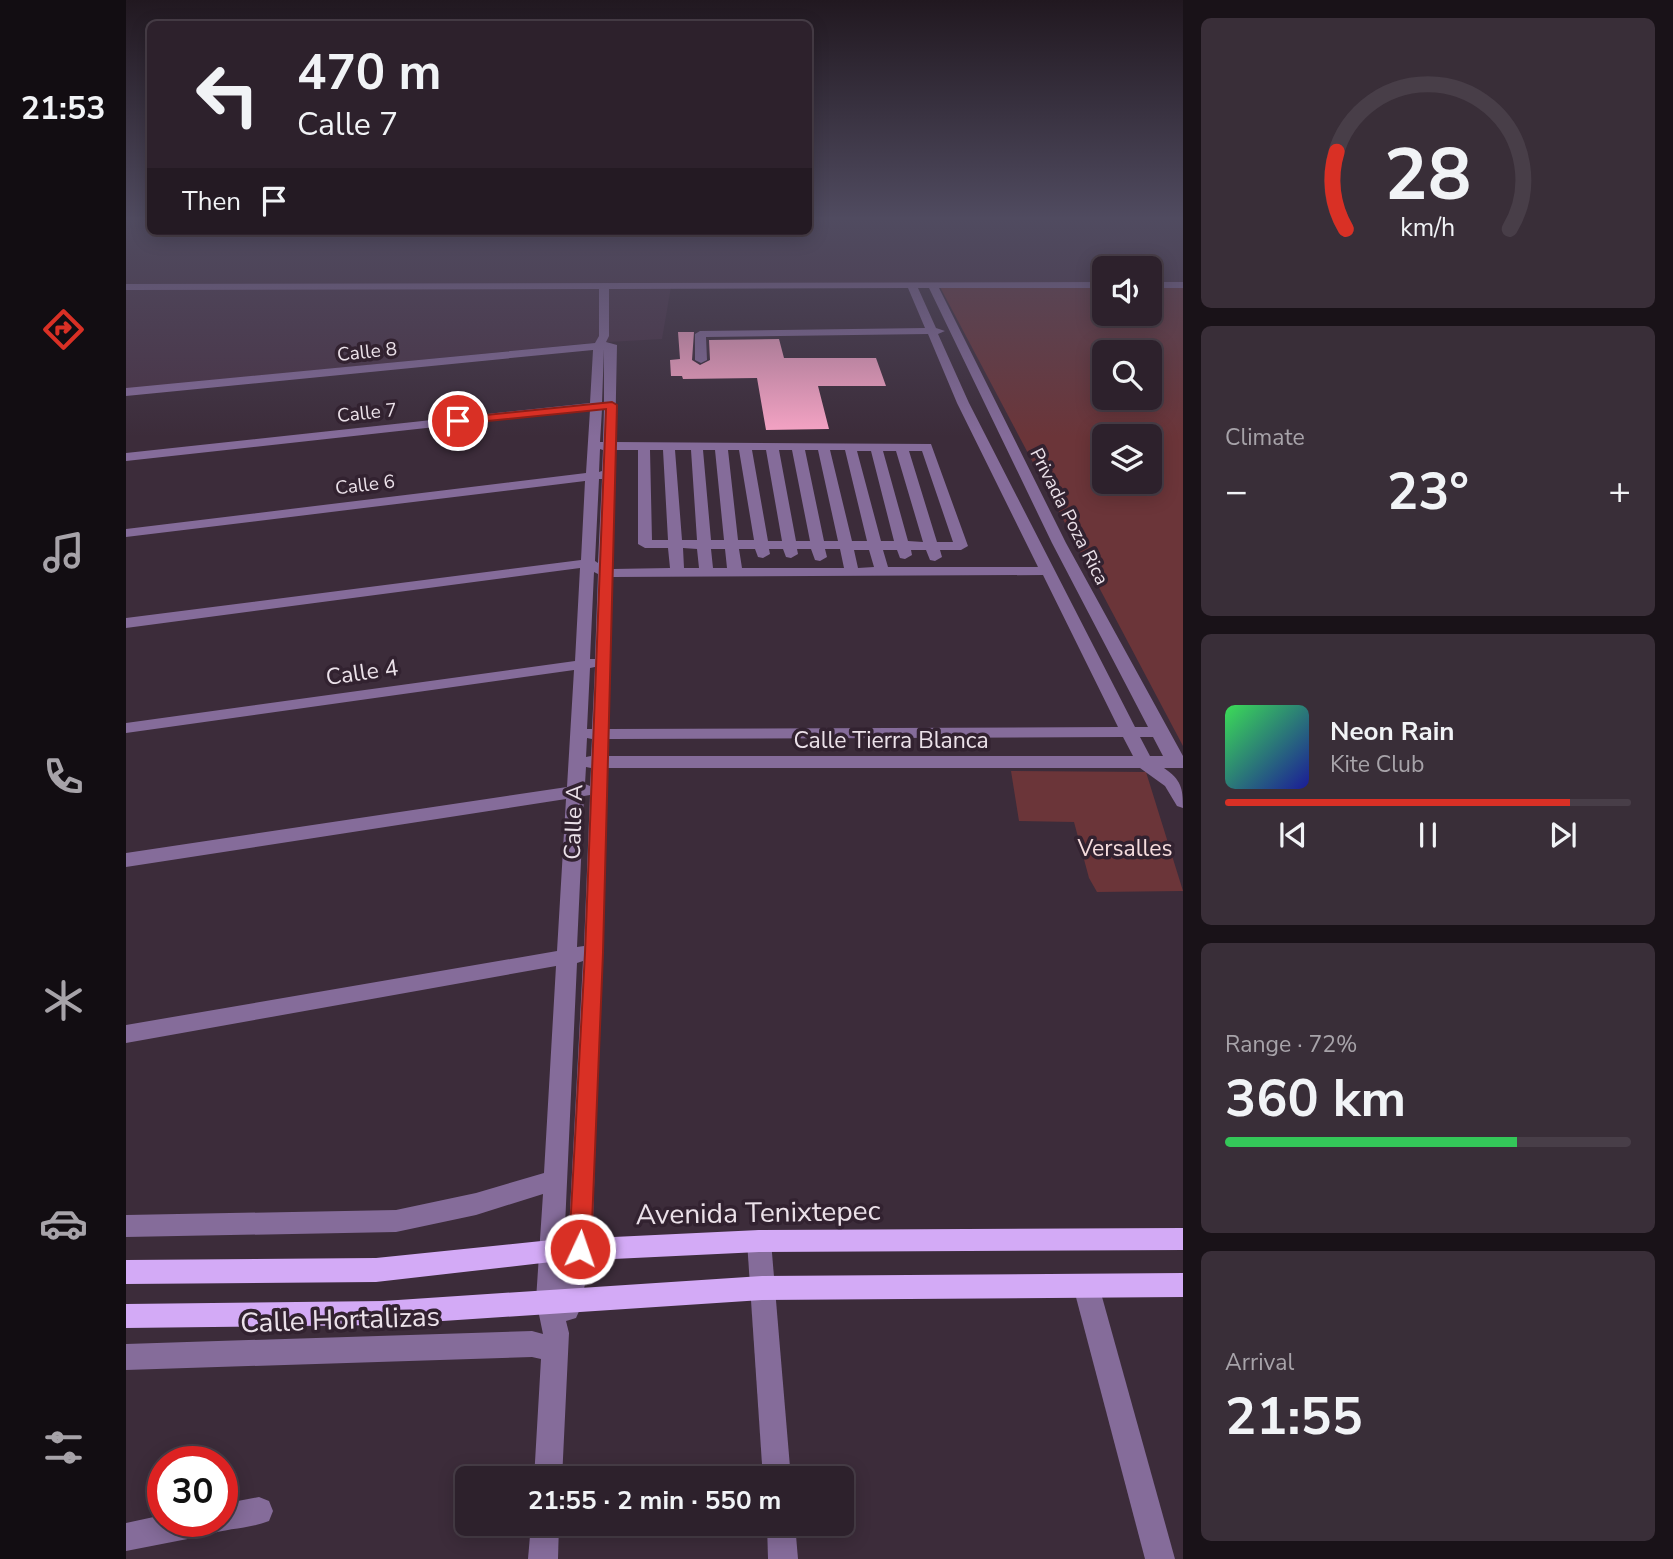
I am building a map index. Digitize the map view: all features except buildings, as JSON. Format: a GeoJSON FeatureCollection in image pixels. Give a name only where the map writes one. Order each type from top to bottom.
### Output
{"type":"FeatureCollection","features":[{"type":"Feature","properties":{"kind":"main road","name":"Avenida Tenixtepec"},"geometry":{"type":"LineString","coordinates":[[126,1272],[376,1270],[551,1251],[759,1241],[1183,1239]]}},
{"type":"Feature","properties":{"kind":"main road"},"geometry":{"type":"LineString","coordinates":[[126,1316],[383,1314],[762,1288],[1183,1285]]}},
{"type":"Feature","properties":{"kind":"street","name":"Calle A"},"geometry":{"type":"LineString","coordinates":[[560,1300],[580,1249],[594,953],[607,573],[601,475],[604,291]]}},
{"type":"Feature","properties":{"kind":"street"},"geometry":{"type":"LineString","coordinates":[[914,291],[962,404],[1144,762],[1172,782],[1183,802]]}},
{"type":"Feature","properties":{"kind":"street","name":"Privada Poza Rica"},"geometry":{"type":"LineString","coordinates":[[935,291],[1059,543],[1179,762]]}},
{"type":"Feature","properties":{"kind":"street"},"geometry":{"type":"LineString","coordinates":[[701,360],[701,334],[954,331]]}},
{"type":"Feature","properties":{"kind":"street","name":"Calle 8"},"geometry":{"type":"LineString","coordinates":[[126,392],[605,342]]}},
{"type":"Feature","properties":{"kind":"street"},"geometry":{"type":"LineString","coordinates":[[126,392],[126,398]]}},
{"type":"Feature","properties":{"kind":"street","name":"Calle 7"},"geometry":{"type":"LineString","coordinates":[[126,457],[604,405]]}},
{"type":"Feature","properties":{"kind":"street"},"geometry":{"type":"LineString","coordinates":[[602,446],[927,447],[961,546],[645,544],[644,447]]}},
{"type":"Feature","properties":{"kind":"street"},"geometry":{"type":"LineString","coordinates":[[901,446],[938,571]]}},
{"type":"Feature","properties":{"kind":"street"},"geometry":{"type":"LineString","coordinates":[[669,447],[677,572]]}},
{"type":"Feature","properties":{"kind":"street"},"geometry":{"type":"LineString","coordinates":[[697,447],[706,572]]}},
{"type":"Feature","properties":{"kind":"street"},"geometry":{"type":"LineString","coordinates":[[721,447],[735,572]]}},
{"type":"Feature","properties":{"kind":"street"},"geometry":{"type":"LineString","coordinates":[[745,447],[767,572]]}},
{"type":"Feature","properties":{"kind":"street"},"geometry":{"type":"LineString","coordinates":[[772,447],[794,572]]}},
{"type":"Feature","properties":{"kind":"street"},"geometry":{"type":"LineString","coordinates":[[798,447],[823,572]]}},
{"type":"Feature","properties":{"kind":"street"},"geometry":{"type":"LineString","coordinates":[[823,447],[852,572]]}},
{"type":"Feature","properties":{"kind":"street"},"geometry":{"type":"LineString","coordinates":[[850,447],[882,572]]}},
{"type":"Feature","properties":{"kind":"street"},"geometry":{"type":"LineString","coordinates":[[876,447],[909,572]]}},
{"type":"Feature","properties":{"kind":"street","name":"Calle A"},"geometry":{"type":"LineString","coordinates":[[560,1300],[551,1251],[587,564],[601,475]]}},
{"type":"Feature","properties":{"kind":"street","name":"Calle 6"},"geometry":{"type":"LineString","coordinates":[[126,533],[601,475]]}},
{"type":"Feature","properties":{"kind":"street"},"geometry":{"type":"LineString","coordinates":[[126,623],[587,564],[607,573],[1045,571]]}},
{"type":"Feature","properties":{"kind":"street","name":"Calle 4"},"geometry":{"type":"LineString","coordinates":[[126,728],[603,662]]}},
{"type":"Feature","properties":{"kind":"street","name":"Calle Tierra Blanca"},"geometry":{"type":"LineString","coordinates":[[578,734],[1161,732]]}},
{"type":"Feature","properties":{"kind":"street","name":"Calle Tierra Blanca"},"geometry":{"type":"LineString","coordinates":[[577,761],[1179,762]]}},
{"type":"Feature","properties":{"kind":"street"},"geometry":{"type":"LineString","coordinates":[[1172,782],[1179,762]]}},
{"type":"Feature","properties":{"kind":"street"},"geometry":{"type":"LineString","coordinates":[[126,860],[599,788]]}},
{"type":"Feature","properties":{"kind":"street"},"geometry":{"type":"LineString","coordinates":[[126,1034],[594,953]]}},
{"type":"Feature","properties":{"kind":"street"},"geometry":{"type":"LineString","coordinates":[[126,1226],[396,1222],[476,1204],[555,1180]]}},
{"type":"Feature","properties":{"kind":"street"},"geometry":{"type":"LineString","coordinates":[[759,1241],[776,1466]]}},
{"type":"Feature","properties":{"kind":"street"},"geometry":{"type":"LineString","coordinates":[[1086,1286],[1160,1559]]}},
{"type":"Feature","properties":{"kind":"street"},"geometry":{"type":"LineString","coordinates":[[549,1466],[560,1300]]}},
{"type":"Feature","properties":{"kind":"street","name":"Calle Hortalizas"},"geometry":{"type":"LineString","coordinates":[[126,1357],[532,1344],[556,1341]]}},
{"type":"Feature","properties":{"kind":"street"},"geometry":{"type":"LineString","coordinates":[[238,1515],[259,1511]]}},
{"type":"Feature","properties":{"kind":"street"},"geometry":{"type":"LineString","coordinates":[[126,1537],[147,1533]]}},
{"type":"Feature","properties":{"kind":"street"},"geometry":{"type":"LineString","coordinates":[[542,1559],[544,1536]]}},
{"type":"Feature","properties":{"kind":"street"},"geometry":{"type":"LineString","coordinates":[[782,1536],[783,1559]]}},
{"type":"Feature","properties":{"kind":"shaded area"},"geometry":{"type":"Polygon","coordinates":[[[126,291],[670,291],[662,339],[591,343],[126,389],[126,291]]]}},
{"type":"Feature","properties":{"kind":"green space"},"geometry":{"type":"Polygon","coordinates":[[[942,291],[1092,291],[1092,326],[1162,326],[1162,291],[1183,291],[1183,746],[942,291]]]}},
{"type":"Feature","properties":{"kind":"green space","name":"Versalles"},"geometry":{"type":"Polygon","coordinates":[[[1011,771],[1146,772],[1183,891],[1097,892],[1089,878],[1074,822],[1019,821],[1011,771]]]}},
{"type":"Feature","properties":{"kind":"route"},"geometry":{"type":"LineString","coordinates":[[458,421],[612,405],[594,953],[580,1249]]}}]}
